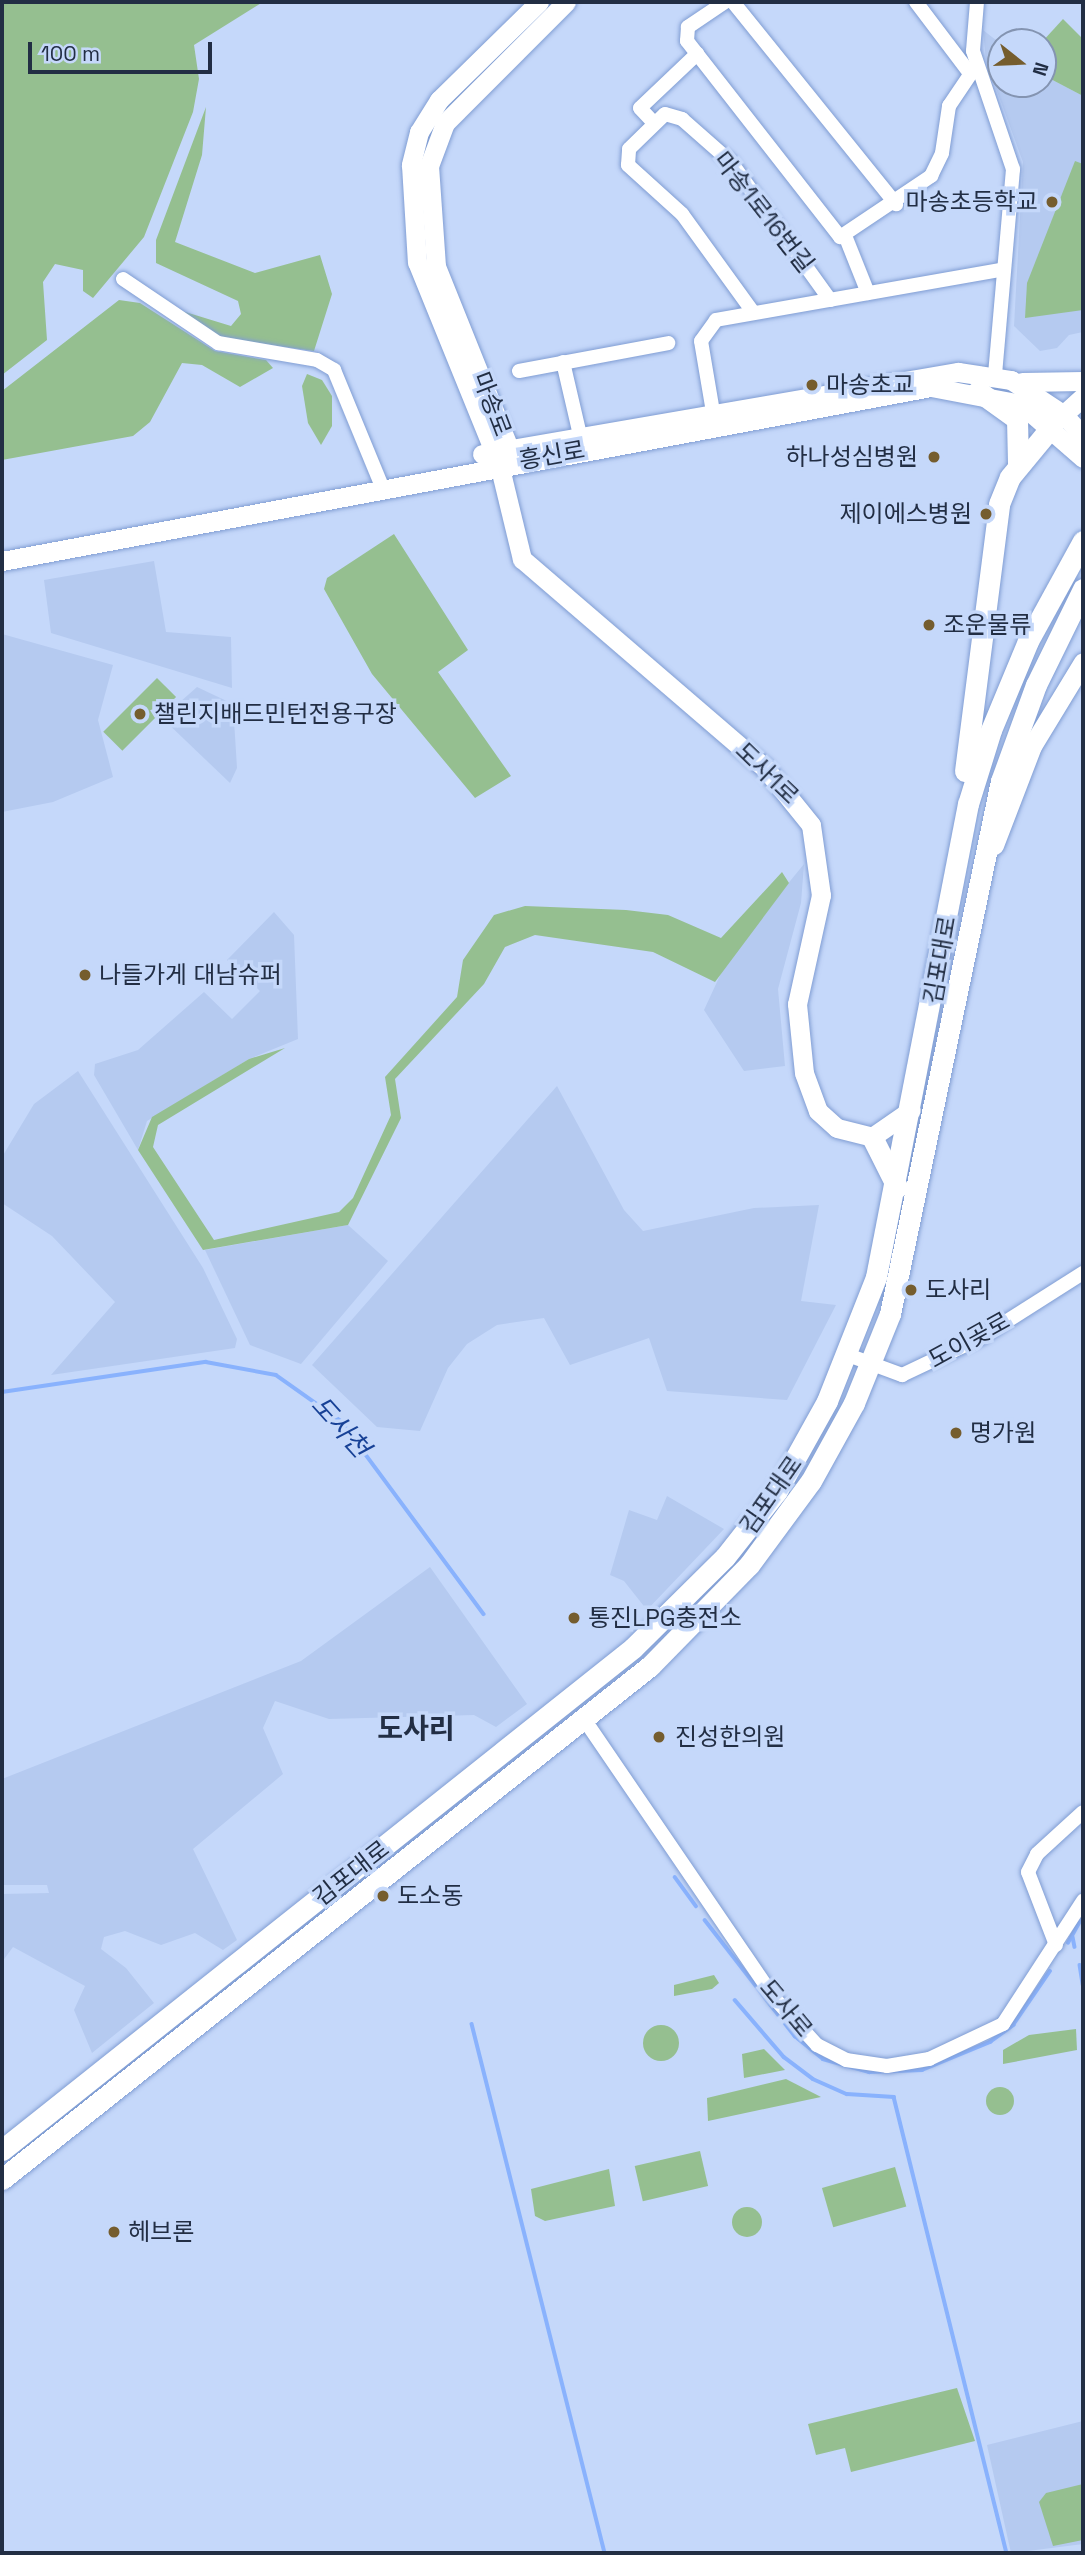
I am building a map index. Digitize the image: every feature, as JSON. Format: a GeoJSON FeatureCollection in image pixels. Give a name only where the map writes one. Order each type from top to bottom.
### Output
{"type":"FeatureCollection","features":[{"type":"Feature","properties":{"kind":"main road","name":"마송로"},"geometry":{"type":"LineString","coordinates":[[500,455],[417,262],[411,165],[419,132],[439,100],[539,2]]}},
{"type":"Feature","properties":{"kind":"main road","name":"마송로"},"geometry":{"type":"LineString","coordinates":[[500,455],[436,266],[429,166],[445,123],[566,2]]}},
{"type":"Feature","properties":{"kind":"main road","name":"흥신로"},"geometry":{"type":"LineString","coordinates":[[2,561],[379,483],[580,435],[917,375],[1003,378],[1083,436]]}},
{"type":"Feature","properties":{"kind":"main road"},"geometry":{"type":"LineString","coordinates":[[1003,378],[1083,382]]}},
{"type":"Feature","properties":{"kind":"main road","name":"흥신로"},"geometry":{"type":"LineString","coordinates":[[500,455],[931,387],[978,391],[1021,404],[1058,420],[1083,458]]}},
{"type":"Feature","properties":{"kind":"main road"},"geometry":{"type":"LineString","coordinates":[[952,891],[954,815],[982,671],[993,529],[1017,466],[1017,419],[978,391]]}},
{"type":"Feature","properties":{"kind":"main road"},"geometry":{"type":"LineString","coordinates":[[1017,466],[1058,420],[1083,397]]}},
{"type":"Feature","properties":{"kind":"main road","name":"도사1로"},"geometry":{"type":"LineString","coordinates":[[500,455],[513,537],[527,567],[765,768],[806,813],[822,876],[797,988],[804,1073],[823,1118],[872,1137]]}},
{"type":"Feature","properties":{"kind":"main road","name":"흥신로"},"geometry":{"type":"LineString","coordinates":[[2,547],[379,483]]}},
{"type":"Feature","properties":{"kind":"main road","name":"김포대로"},"geometry":{"type":"LineString","coordinates":[[2,2150],[656,1628],[771,1499],[848,1355],[876,1277],[897,1187],[968,804],[991,730],[1028,641],[1083,541]]}},
{"type":"Feature","properties":{"kind":"main road","name":"김포대로"},"geometry":{"type":"LineString","coordinates":[[2,2179],[584,1719],[676,1642],[749,1565],[821,1464],[871,1364],[902,1268],[976,891],[1001,781],[1036,685],[1083,589]]}},
{"type":"Feature","properties":{"kind":"main road"},"geometry":{"type":"LineString","coordinates":[[976,891],[1032,746],[1083,662]]}},
{"type":"Feature","properties":{"kind":"main road"},"geometry":{"type":"LineString","coordinates":[[897,1187],[872,1137],[911,1110]]}},
{"type":"Feature","properties":{"kind":"street","name":"마송1로16번길"},"geometry":{"type":"LineString","coordinates":[[725,2],[688,27],[687,41],[829,226],[846,238],[931,177],[942,153],[948,106],[973,69]]}},
{"type":"Feature","properties":{"kind":"street"},"geometry":{"type":"LineString","coordinates":[[733,2],[895,204]]}},
{"type":"Feature","properties":{"kind":"street"},"geometry":{"type":"LineString","coordinates":[[916,2],[973,69],[1013,169],[1004,269],[1003,378]]}},
{"type":"Feature","properties":{"kind":"street"},"geometry":{"type":"LineString","coordinates":[[973,69],[971,31],[977,2]]}},
{"type":"Feature","properties":{"kind":"street"},"geometry":{"type":"LineString","coordinates":[[697,54],[640,108],[653,122],[629,149],[628,164],[682,214],[753,312]]}},
{"type":"Feature","properties":{"kind":"street","name":"마송1로16번길"},"geometry":{"type":"LineString","coordinates":[[653,122],[674,114],[731,162],[830,300]]}},
{"type":"Feature","properties":{"kind":"street"},"geometry":{"type":"LineString","coordinates":[[846,238],[868,293]]}},
{"type":"Feature","properties":{"kind":"street","name":"마송1로16번길"},"geometry":{"type":"LineString","coordinates":[[713,412],[703,332],[716,320],[1004,269]]}},
{"type":"Feature","properties":{"kind":"street"},"geometry":{"type":"LineString","coordinates":[[123,279],[218,343],[317,360],[334,370],[379,483]]}},
{"type":"Feature","properties":{"kind":"street"},"geometry":{"type":"LineString","coordinates":[[519,371],[668,344]]}},
{"type":"Feature","properties":{"kind":"street"},"geometry":{"type":"LineString","coordinates":[[563,362],[580,435]]}},
{"type":"Feature","properties":{"kind":"street","name":"도이곶로"},"geometry":{"type":"LineString","coordinates":[[848,1355],[902,1375],[982,1337],[1083,1273]]}},
{"type":"Feature","properties":{"kind":"street","name":"도사로"},"geometry":{"type":"LineString","coordinates":[[584,1719],[707,1907],[800,2029],[830,2053],[887,2066],[961,2047],[1003,2024],[1083,1901]]}},
{"type":"Feature","properties":{"kind":"street"},"geometry":{"type":"LineString","coordinates":[[1056,1945],[1028,1871],[1037,1854],[1083,1812]]}},
{"type":"Feature","properties":{"kind":"shaded area","name":"마송초등학교"},"geometry":{"type":"Polygon","coordinates":[[[983,30],[987,33],[987,64],[983,30]]]}},
{"type":"Feature","properties":{"kind":"shaded area","name":"마송초등학교"},"geometry":{"type":"Polygon","coordinates":[[[1057,82],[1083,96],[1083,332],[1069,335],[1057,348],[1040,351],[1014,326],[1023,162],[1000,98],[1057,98],[1057,82]]]}},
{"type":"Feature","properties":{"kind":"shaded area"},"geometry":{"type":"Polygon","coordinates":[[[154,561],[166,632],[231,637],[232,688],[51,633],[44,580],[154,561]]]}},
{"type":"Feature","properties":{"kind":"shaded area"},"geometry":{"type":"Polygon","coordinates":[[[2,634],[113,665],[98,720],[113,777],[53,802],[2,812],[2,634]]]}},
{"type":"Feature","properties":{"kind":"shaded area"},"geometry":{"type":"Polygon","coordinates":[[[197,687],[233,704],[237,768],[230,783],[162,718],[197,687]]]}},
{"type":"Feature","properties":{"kind":"shaded area"},"geometry":{"type":"Polygon","coordinates":[[[804,864],[801,903],[778,989],[785,1066],[744,1071],[704,1010],[729,956],[804,864]]]}},
{"type":"Feature","properties":{"kind":"shaded area"},"geometry":{"type":"Polygon","coordinates":[[[274,912],[294,935],[298,1039],[249,1059],[147,1121],[138,1150],[94,1075],[95,1064],[138,1050],[204,992],[232,1019],[260,991],[227,960],[274,912]]]}},
{"type":"Feature","properties":{"kind":"shaded area"},"geometry":{"type":"Polygon","coordinates":[[[78,1071],[203,1268],[237,1339],[235,1348],[51,1375],[115,1302],[52,1236],[2,1203],[2,1157],[34,1104],[78,1071]]]}},
{"type":"Feature","properties":{"kind":"shaded area"},"geometry":{"type":"Polygon","coordinates":[[[557,1086],[624,1210],[643,1231],[754,1208],[819,1205],[801,1301],[836,1305],[787,1400],[667,1391],[649,1338],[570,1365],[544,1318],[497,1325],[467,1344],[448,1368],[420,1431],[377,1427],[312,1365],[557,1086]]]}},
{"type":"Feature","properties":{"kind":"shaded area"},"geometry":{"type":"Polygon","coordinates":[[[348,1225],[388,1261],[301,1364],[250,1345],[205,1250],[348,1225]]]}},
{"type":"Feature","properties":{"kind":"shaded area"},"geometry":{"type":"Polygon","coordinates":[[[667,1496],[724,1529],[647,1610],[624,1581],[610,1575],[629,1510],[657,1520],[667,1496]]]}},
{"type":"Feature","properties":{"kind":"shaded area"},"geometry":{"type":"Polygon","coordinates":[[[430,1567],[527,1704],[496,1727],[474,1715],[329,1719],[275,1701],[263,1728],[283,1774],[193,1849],[237,1940],[223,1950],[195,1933],[161,1945],[125,1931],[104,1937],[101,1949],[126,1968],[154,2003],[92,2053],[74,2010],[85,1986],[13,1947],[2,1962],[2,1894],[49,1893],[47,1885],[2,1885],[2,1779],[301,1661],[430,1567]]]}},
{"type":"Feature","properties":{"kind":"shaded area"},"geometry":{"type":"Polygon","coordinates":[[[1083,2421],[1083,2544],[1011,2553],[987,2445],[1083,2421]]]}},
{"type":"Feature","properties":{"kind":"green space"},"geometry":{"type":"Polygon","coordinates":[[[2,2],[263,2],[194,45],[199,79],[193,112],[144,237],[93,298],[83,291],[83,270],[55,264],[43,282],[47,340],[2,375],[2,2]]]}},
{"type":"Feature","properties":{"kind":"green space"},"geometry":{"type":"Polygon","coordinates":[[[1063,19],[1083,39],[1083,96],[1057,82],[1057,28],[1055,28],[1063,19]]]}},
{"type":"Feature","properties":{"kind":"green space"},"geometry":{"type":"Polygon","coordinates":[[[206,107],[202,155],[175,242],[255,273],[320,255],[332,294],[314,351],[220,338],[182,311],[231,326],[241,314],[238,301],[156,263],[156,240],[206,107]]]}},
{"type":"Feature","properties":{"kind":"green space"},"geometry":{"type":"Polygon","coordinates":[[[1075,161],[1083,164],[1083,310],[1025,318],[1027,283],[1075,161]]]}},
{"type":"Feature","properties":{"kind":"green space"},"geometry":{"type":"Polygon","coordinates":[[[119,300],[140,303],[215,351],[266,360],[273,368],[240,387],[202,365],[182,363],[150,422],[133,436],[2,460],[2,391],[119,300]]]}},
{"type":"Feature","properties":{"kind":"green space"},"geometry":{"type":"Polygon","coordinates":[[[307,374],[322,380],[332,396],[332,426],[321,445],[308,423],[302,386],[307,374]]]}},
{"type":"Feature","properties":{"kind":"green space"},"geometry":{"type":"Polygon","coordinates":[[[394,534],[468,650],[438,672],[511,776],[475,798],[372,674],[324,589],[327,578],[394,534]]]}},
{"type":"Feature","properties":{"kind":"green space","name":"챌린지배드민턴전용구장"},"geometry":{"type":"Polygon","coordinates":[[[157,678],[176,697],[122,751],[103,732],[157,678]]]}},
{"type":"Feature","properties":{"kind":"green space"},"geometry":{"type":"Polygon","coordinates":[[[782,872],[789,883],[715,982],[653,952],[535,935],[505,947],[484,984],[395,1079],[401,1118],[348,1225],[203,1250],[138,1150],[152,1117],[249,1059],[285,1048],[158,1125],[153,1147],[214,1240],[339,1212],[353,1198],[391,1115],[385,1077],[457,997],[463,960],[494,915],[525,906],[626,910],[668,915],[721,938],[782,872]]]}},
{"type":"Feature","properties":{"kind":"green space"},"geometry":{"type":"Polygon","coordinates":[[[714,1975],[719,1983],[712,1989],[674,1996],[674,1985],[714,1975]]]}},
{"type":"Feature","properties":{"kind":"green space"},"geometry":{"type":"Polygon","coordinates":[[[661,2025],[674,2030],[679,2043],[674,2056],[661,2061],[648,2056],[643,2043],[648,2030],[661,2025]]]}},
{"type":"Feature","properties":{"kind":"green space"},"geometry":{"type":"Polygon","coordinates":[[[1076,2029],[1077,2050],[1003,2064],[1003,2050],[1029,2035],[1076,2029]]]}},
{"type":"Feature","properties":{"kind":"green space"},"geometry":{"type":"Polygon","coordinates":[[[764,2049],[785,2070],[744,2078],[742,2054],[764,2049]]]}},
{"type":"Feature","properties":{"kind":"green space"},"geometry":{"type":"Polygon","coordinates":[[[786,2079],[821,2097],[708,2121],[707,2098],[786,2079]]]}},
{"type":"Feature","properties":{"kind":"green space"},"geometry":{"type":"Polygon","coordinates":[[[1000,2087],[1010,2091],[1014,2101],[1010,2111],[1000,2115],[990,2111],[986,2101],[990,2091],[1000,2087]]]}},
{"type":"Feature","properties":{"kind":"green space"},"geometry":{"type":"Polygon","coordinates":[[[700,2151],[708,2186],[643,2201],[635,2166],[700,2151]]]}},
{"type":"Feature","properties":{"kind":"green space"},"geometry":{"type":"Polygon","coordinates":[[[895,2167],[906,2206],[833,2227],[822,2188],[895,2167]]]}},
{"type":"Feature","properties":{"kind":"green space"},"geometry":{"type":"Polygon","coordinates":[[[609,2169],[615,2206],[545,2221],[535,2216],[531,2189],[609,2169]]]}},
{"type":"Feature","properties":{"kind":"green space"},"geometry":{"type":"Polygon","coordinates":[[[747,2207],[758,2211],[762,2222],[758,2233],[747,2237],[736,2233],[732,2222],[736,2211],[747,2207]]]}},
{"type":"Feature","properties":{"kind":"green space"},"geometry":{"type":"Polygon","coordinates":[[[957,2388],[975,2441],[851,2472],[845,2448],[816,2455],[808,2424],[957,2388]]]}},
{"type":"Feature","properties":{"kind":"green space"},"geometry":{"type":"Polygon","coordinates":[[[1083,2484],[1083,2540],[1053,2546],[1039,2502],[1046,2493],[1083,2484]]]}},
{"type":"Feature","properties":{"kind":"waterway","name":"도사천"},"geometry":{"type":"LineString","coordinates":[[2,1392],[206,1362],[276,1375],[341,1421],[484,1614]]}},
{"type":"Feature","properties":{"kind":"waterway"},"geometry":{"type":"LineString","coordinates":[[675,1877],[696,1906]]}},
{"type":"Feature","properties":{"kind":"waterway"},"geometry":{"type":"LineString","coordinates":[[1068,1943],[1083,1916]]}},
{"type":"Feature","properties":{"kind":"waterway"},"geometry":{"type":"LineString","coordinates":[[705,1920],[795,2036],[823,2059],[869,2072],[922,2070],[990,2042],[1013,2025],[1050,1971]]}},
{"type":"Feature","properties":{"kind":"waterway"},"geometry":{"type":"LineString","coordinates":[[1073,1937],[1075,1947]]}},
{"type":"Feature","properties":{"kind":"waterway"},"geometry":{"type":"LineString","coordinates":[[1080,1965],[1083,1985]]}},
{"type":"Feature","properties":{"kind":"waterway"},"geometry":{"type":"LineString","coordinates":[[735,2000],[784,2057],[813,2079],[847,2094],[894,2097],[1007,2553]]}},
{"type":"Feature","properties":{"kind":"waterway"},"geometry":{"type":"LineString","coordinates":[[472,2024],[605,2553]]}},
{"type":"Feature","properties":{"kind":"place","name":"마송초등학교"},"geometry":{"type":"Point","coordinates":[1052,202]}},
{"type":"Feature","properties":{"kind":"place","name":"마송초교"},"geometry":{"type":"Point","coordinates":[812,385]}},
{"type":"Feature","properties":{"kind":"place","name":"하나성심병원"},"geometry":{"type":"Point","coordinates":[934,457]}},
{"type":"Feature","properties":{"kind":"place","name":"제이에스병원"},"geometry":{"type":"Point","coordinates":[986,514]}},
{"type":"Feature","properties":{"kind":"place","name":"조운물류"},"geometry":{"type":"Point","coordinates":[929,625]}},
{"type":"Feature","properties":{"kind":"place","name":"챌린지배드민턴전용구장"},"geometry":{"type":"Point","coordinates":[140,714]}},
{"type":"Feature","properties":{"kind":"place","name":"나들가게 대남슈퍼"},"geometry":{"type":"Point","coordinates":[85,975]}},
{"type":"Feature","properties":{"kind":"place","name":"도사리"},"geometry":{"type":"Point","coordinates":[911,1290]}},
{"type":"Feature","properties":{"kind":"place","name":"명가원"},"geometry":{"type":"Point","coordinates":[956,1433]}},
{"type":"Feature","properties":{"kind":"place","name":"통진LPG충전소"},"geometry":{"type":"Point","coordinates":[574,1618]}},
{"type":"Feature","properties":{"kind":"place","name":"진성한의원"},"geometry":{"type":"Point","coordinates":[659,1737]}},
{"type":"Feature","properties":{"kind":"place","name":"도소동"},"geometry":{"type":"Point","coordinates":[383,1896]}},
{"type":"Feature","properties":{"kind":"place","name":"헤브론"},"geometry":{"type":"Point","coordinates":[114,2232]}},
{"type":"Feature","properties":{"kind":"district","name":"도사리"},"geometry":{"type":"Point","coordinates":[416,1728]}}]}
